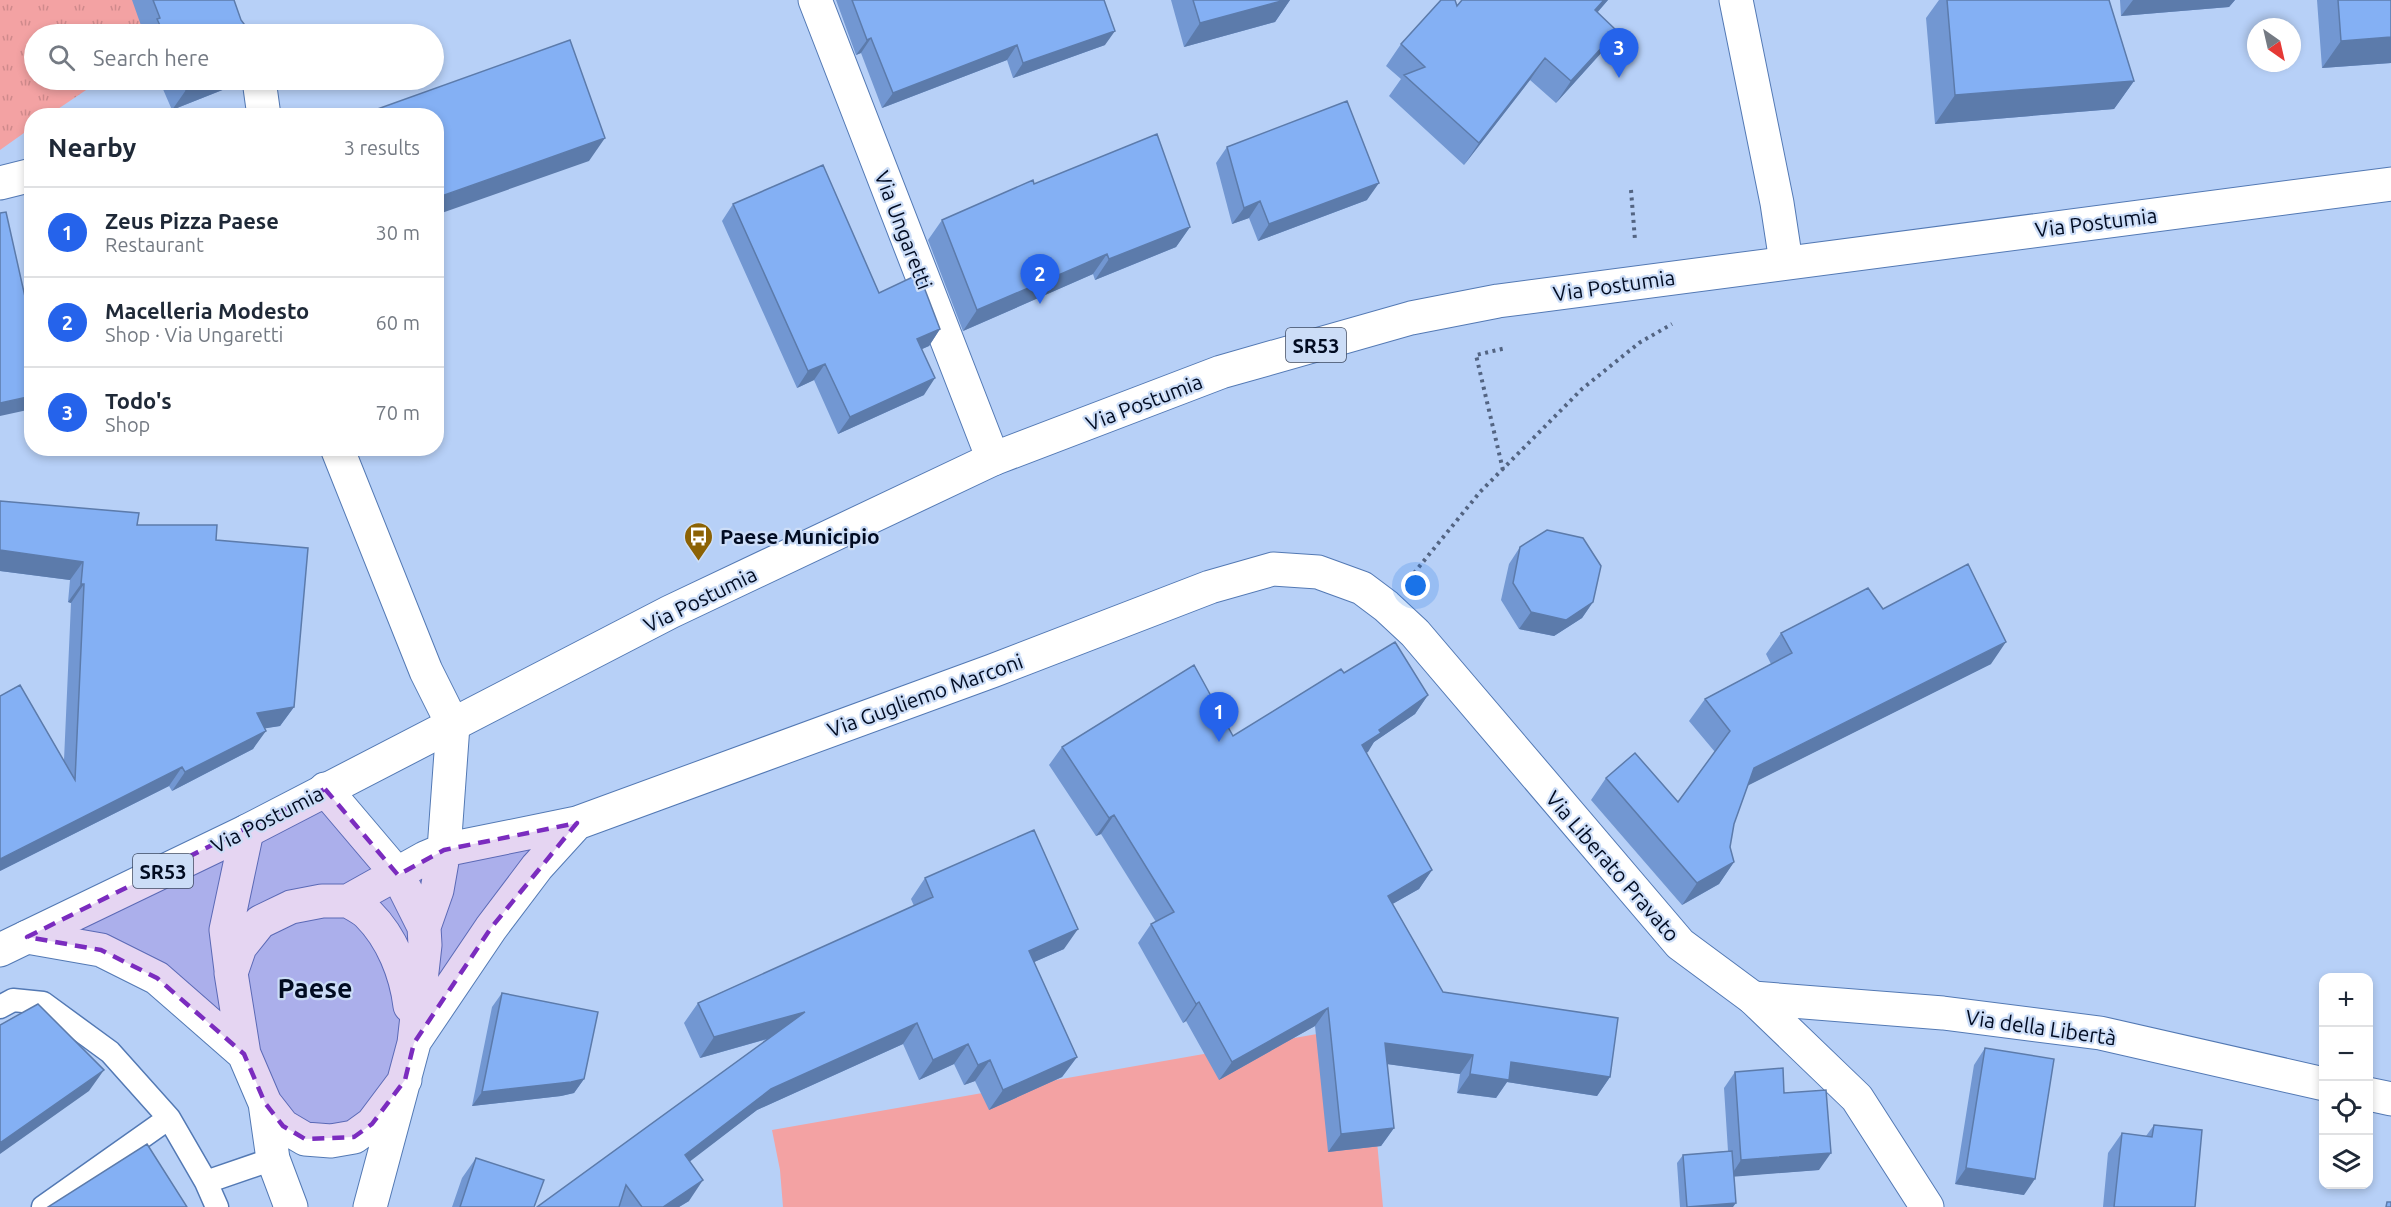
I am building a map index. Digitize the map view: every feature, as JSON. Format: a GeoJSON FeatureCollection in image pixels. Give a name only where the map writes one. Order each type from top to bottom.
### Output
{"type":"FeatureCollection","features":[{"type":"Feature","properties":{"kind":"street","name":"Via Ungaretti"},"geometry":{"type":"LineString","coordinates":[[815,0],[993,459]]}},
{"type":"Feature","properties":{"kind":"street"},"geometry":{"type":"LineString","coordinates":[[1736,0],[1777,202],[1786,262]]}},
{"type":"Feature","properties":{"kind":"street"},"geometry":{"type":"LineString","coordinates":[[260,90],[263,108]]}},
{"type":"Feature","properties":{"kind":"street"},"geometry":{"type":"LineString","coordinates":[[0,183],[24,177]]}},
{"type":"Feature","properties":{"kind":"street","name":"Via Postumia"},"geometry":{"type":"LineString","coordinates":[[13,944],[247,831],[670,612],[993,459],[1221,372],[1411,318],[1498,301],[2391,184]]}},
{"type":"Feature","properties":{"kind":"street"},"geometry":{"type":"LineString","coordinates":[[339,456],[426,671],[453,725],[444,850],[437,890],[424,927],[425,945],[414,1043],[370,1207]]}},
{"type":"Feature","properties":{"kind":"street","name":"Via Liberato Pravato"},"geometry":{"type":"LineString","coordinates":[[1272,569],[1318,572],[1362,588],[1386,606],[1415,633],[1680,944],[1753,998],[1857,1098],[1927,1207]]}},
{"type":"Feature","properties":{"kind":"street","name":"Via Gugliemo Marconi"},"geometry":{"type":"LineString","coordinates":[[348,902],[425,858],[444,850],[577,823],[981,675],[1210,586],[1272,569]]}},
{"type":"Feature","properties":{"kind":"street"},"geometry":{"type":"LineString","coordinates":[[325,789],[398,875],[424,927]]}},
{"type":"Feature","properties":{"kind":"street"},"geometry":{"type":"LineString","coordinates":[[414,1043],[490,928],[537,867],[577,823]]}},
{"type":"Feature","properties":{"kind":"street"},"geometry":{"type":"LineString","coordinates":[[247,831],[226,930],[244,1054],[265,1103],[283,1126],[305,1139],[330,1141],[354,1137],[372,1124],[405,1080]]}},
{"type":"Feature","properties":{"kind":"street"},"geometry":{"type":"LineString","coordinates":[[231,974],[240,947],[260,922],[291,907],[322,901],[348,902],[368,913],[389,942],[403,970],[414,1043]]}},
{"type":"Feature","properties":{"kind":"street"},"geometry":{"type":"LineString","coordinates":[[13,944],[101,950],[157,978],[244,1054]]}},
{"type":"Feature","properties":{"kind":"street","name":"Via della Libertà"},"geometry":{"type":"LineString","coordinates":[[1753,998],[1943,1013],[2100,1033],[2319,1083]]}},
{"type":"Feature","properties":{"kind":"street"},"geometry":{"type":"LineString","coordinates":[[2373,1095],[2391,1099]]}},
{"type":"Feature","properties":{"kind":"street"},"geometry":{"type":"LineString","coordinates":[[265,1103],[273,1159],[291,1207]]}},
{"type":"Feature","properties":{"kind":"lane"},"geometry":{"type":"LineString","coordinates":[[0,1007],[13,1000],[43,1003],[110,1052],[169,1118],[206,1182],[217,1207]]}},
{"type":"Feature","properties":{"kind":"lane"},"geometry":{"type":"LineString","coordinates":[[43,1207],[169,1118]]}},
{"type":"Feature","properties":{"kind":"lane"},"geometry":{"type":"LineString","coordinates":[[206,1182],[273,1159]]}},
{"type":"Feature","properties":{"kind":"path"},"geometry":{"type":"LineString","coordinates":[[1631,190],[1635,241]]}},
{"type":"Feature","properties":{"kind":"path"},"geometry":{"type":"LineString","coordinates":[[1386,606],[1459,520],[1479,492],[1582,389],[1639,343],[1677,321],[1674,277]]}},
{"type":"Feature","properties":{"kind":"path"},"geometry":{"type":"LineString","coordinates":[[1503,470],[1476,355],[1506,348]]}},
{"type":"Feature","properties":{"kind":"highlighted area"},"geometry":{"type":"Polygon","coordinates":[[[325,789],[398,875],[444,850],[577,823],[491,928],[414,1043],[405,1080],[372,1124],[354,1137],[305,1139],[283,1126],[265,1103],[244,1054],[157,978],[101,950],[27,937],[325,789]]]}},
{"type":"Feature","properties":{"kind":"green space"},"geometry":{"type":"Polygon","coordinates":[[[0,0],[193,0],[174,24],[24,24],[24,90],[86,90],[59,108],[24,108],[24,133],[0,150],[0,0]]]}},
{"type":"Feature","properties":{"kind":"green space"},"geometry":{"type":"Polygon","coordinates":[[[1374,1024],[1367,1031],[1383,1207],[783,1207],[780,1170],[772,1130],[1374,1024]]]}},
{"type":"Feature","properties":{"kind":"building"},"geometry":{"type":"Polygon","coordinates":[[[153,0],[234,0],[244,24],[159,24],[157,19],[160,18],[153,0]]]}},
{"type":"Feature","properties":{"kind":"building"},"geometry":{"type":"Polygon","coordinates":[[[852,0],[1104,0],[1115,31],[1023,63],[1017,45],[893,93],[871,38],[867,40],[852,0]]]}},
{"type":"Feature","properties":{"kind":"building"},"geometry":{"type":"Polygon","coordinates":[[[1193,0],[1285,0],[1200,23],[1193,0]]]}},
{"type":"Feature","properties":{"kind":"building"},"geometry":{"type":"Polygon","coordinates":[[[1441,0],[1455,0],[1457,6],[1462,0],[1604,0],[1595,10],[1617,31],[1571,81],[1545,58],[1479,143],[1404,75],[1425,67],[1401,44],[1441,0]]]}},
{"type":"Feature","properties":{"kind":"building"},"geometry":{"type":"Polygon","coordinates":[[[1947,0],[2109,0],[2134,81],[1955,95],[1947,0]]]}},
{"type":"Feature","properties":{"kind":"building"},"geometry":{"type":"Polygon","coordinates":[[[2338,0],[2391,0],[2391,37],[2341,41],[2338,0]]]}},
{"type":"Feature","properties":{"kind":"building"},"geometry":{"type":"Polygon","coordinates":[[[570,40],[605,138],[444,195],[444,108],[380,108],[431,90],[444,90],[444,85],[570,40]]]}},
{"type":"Feature","properties":{"kind":"building"},"geometry":{"type":"Polygon","coordinates":[[[1347,101],[1379,183],[1269,224],[1260,201],[1244,208],[1227,147],[1347,101]]]}},
{"type":"Feature","properties":{"kind":"building"},"geometry":{"type":"Polygon","coordinates":[[[1157,134],[1190,227],[1109,259],[1107,254],[977,310],[942,220],[1033,180],[1034,184],[1157,134]]]}},
{"type":"Feature","properties":{"kind":"building"},"geometry":{"type":"Polygon","coordinates":[[[823,165],[879,293],[919,274],[940,329],[917,339],[935,378],[850,417],[825,364],[808,371],[733,204],[823,165]]]}},
{"type":"Feature","properties":{"kind":"building"},"geometry":{"type":"Polygon","coordinates":[[[6,212],[24,292],[24,398],[0,403],[0,213],[6,212]]]}},
{"type":"Feature","properties":{"kind":"building"},"geometry":{"type":"Polygon","coordinates":[[[0,501],[139,513],[137,525],[217,525],[216,540],[308,548],[294,707],[257,713],[266,731],[185,772],[182,767],[0,859],[0,696],[20,685],[75,780],[84,584],[81,584],[83,562],[0,550],[0,501]]]}},
{"type":"Feature","properties":{"kind":"building"},"geometry":{"type":"Polygon","coordinates":[[[1547,530],[1583,538],[1601,566],[1593,602],[1566,620],[1531,612],[1513,583],[1520,547],[1547,530]]]}},
{"type":"Feature","properties":{"kind":"building"},"geometry":{"type":"Polygon","coordinates":[[[1968,564],[2006,642],[1754,768],[1734,824],[1730,847],[1734,862],[1697,883],[1606,778],[1635,753],[1678,802],[1730,731],[1705,699],[1792,653],[1781,633],[1868,588],[1883,609],[1968,564]]]}},
{"type":"Feature","properties":{"kind":"building"},"geometry":{"type":"Polygon","coordinates":[[[1395,642],[1428,695],[1379,730],[1381,733],[1362,745],[1432,870],[1388,896],[1443,992],[1618,1018],[1610,1077],[1511,1062],[1509,1080],[1470,1074],[1473,1055],[1385,1043],[1394,1128],[1341,1134],[1328,1008],[1232,1062],[1199,1002],[1196,1004],[1151,924],[1174,912],[1114,815],[1109,818],[1062,747],[1194,665],[1233,736],[1341,669],[1344,673],[1395,642]]]}},
{"type":"Feature","properties":{"kind":"building"},"geometry":{"type":"Polygon","coordinates":[[[1034,830],[1078,929],[1029,951],[1077,1057],[1003,1090],[990,1060],[978,1065],[968,1044],[933,1060],[917,1023],[771,1089],[685,1155],[703,1180],[663,1207],[642,1207],[626,1185],[619,1207],[537,1207],[805,1012],[714,1037],[698,1003],[933,897],[925,878],[1034,830]]]}},
{"type":"Feature","properties":{"kind":"building"},"geometry":{"type":"Polygon","coordinates":[[[502,993],[598,1012],[584,1079],[482,1092],[502,993]]]}},
{"type":"Feature","properties":{"kind":"building"},"geometry":{"type":"Polygon","coordinates":[[[38,1004],[104,1070],[0,1143],[0,1025],[38,1004]]]}},
{"type":"Feature","properties":{"kind":"building"},"geometry":{"type":"Polygon","coordinates":[[[1985,1048],[2054,1059],[2035,1179],[1966,1168],[1985,1048]]]}},
{"type":"Feature","properties":{"kind":"building"},"geometry":{"type":"Polygon","coordinates":[[[1783,1068],[1784,1093],[1826,1090],[1831,1153],[1741,1160],[1735,1072],[1783,1068]]]}},
{"type":"Feature","properties":{"kind":"building"},"geometry":{"type":"Polygon","coordinates":[[[2154,1125],[2202,1130],[2195,1207],[2114,1207],[2122,1133],[2152,1137],[2154,1125]]]}},
{"type":"Feature","properties":{"kind":"building"},"geometry":{"type":"Polygon","coordinates":[[[147,1144],[187,1207],[48,1207],[147,1144]]]}},
{"type":"Feature","properties":{"kind":"building"},"geometry":{"type":"Polygon","coordinates":[[[1732,1151],[1736,1203],[1687,1207],[1683,1155],[1732,1151]]]}},
{"type":"Feature","properties":{"kind":"building"},"geometry":{"type":"Polygon","coordinates":[[[476,1158],[544,1180],[534,1207],[460,1207],[476,1158]]]}},
{"type":"Feature","properties":{"kind":"place","name":"Todo's"},"geometry":{"type":"Point","coordinates":[1619,78]}},
{"type":"Feature","properties":{"kind":"place","name":"Macelleria Modesto"},"geometry":{"type":"Point","coordinates":[1040,304]}},
{"type":"Feature","properties":{"kind":"place","name":"Paese Municipio"},"geometry":{"type":"Point","coordinates":[699,562]}},
{"type":"Feature","properties":{"kind":"place","name":"Zeus Pizza Paese"},"geometry":{"type":"Point","coordinates":[1219,742]}},
{"type":"Feature","properties":{"kind":"district","name":"Paese"},"geometry":{"type":"Point","coordinates":[315,988]}}]}
